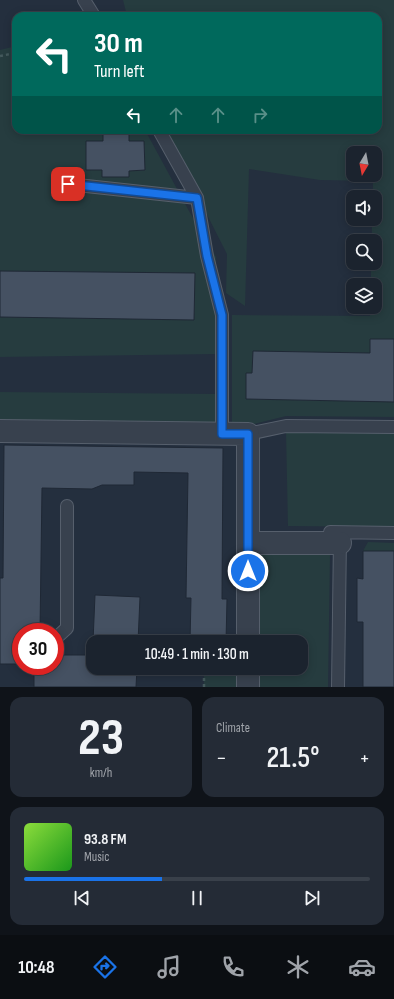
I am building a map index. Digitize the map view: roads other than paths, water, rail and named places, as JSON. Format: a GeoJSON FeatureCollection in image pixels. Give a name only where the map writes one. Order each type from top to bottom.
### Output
{"type":"FeatureCollection","features":[{"type":"Feature","properties":{"kind":"street"},"geometry":{"type":"LineString","coordinates":[[0,431],[248,434],[248,635]]}},
{"type":"Feature","properties":{"kind":"street"},"geometry":{"type":"LineString","coordinates":[[248,538],[340,538]]}},
{"type":"Feature","properties":{"kind":"street"},"geometry":{"type":"LineString","coordinates":[[248,675],[248,687]]}},
{"type":"Feature","properties":{"kind":"lane"},"geometry":{"type":"LineString","coordinates":[[84,0],[92,12]]}},
{"type":"Feature","properties":{"kind":"lane"},"geometry":{"type":"LineString","coordinates":[[161,134],[197,198],[207,256],[222,315],[222,434]]}},
{"type":"Feature","properties":{"kind":"lane"},"geometry":{"type":"LineString","coordinates":[[68,184],[197,198]]}},
{"type":"Feature","properties":{"kind":"lane"},"geometry":{"type":"LineString","coordinates":[[248,434],[286,426],[394,426]]}},
{"type":"Feature","properties":{"kind":"lane"},"geometry":{"type":"LineString","coordinates":[[64,631],[67,628],[67,506]]}},
{"type":"Feature","properties":{"kind":"lane"},"geometry":{"type":"LineString","coordinates":[[338,687],[340,538],[394,533]]}}]}
